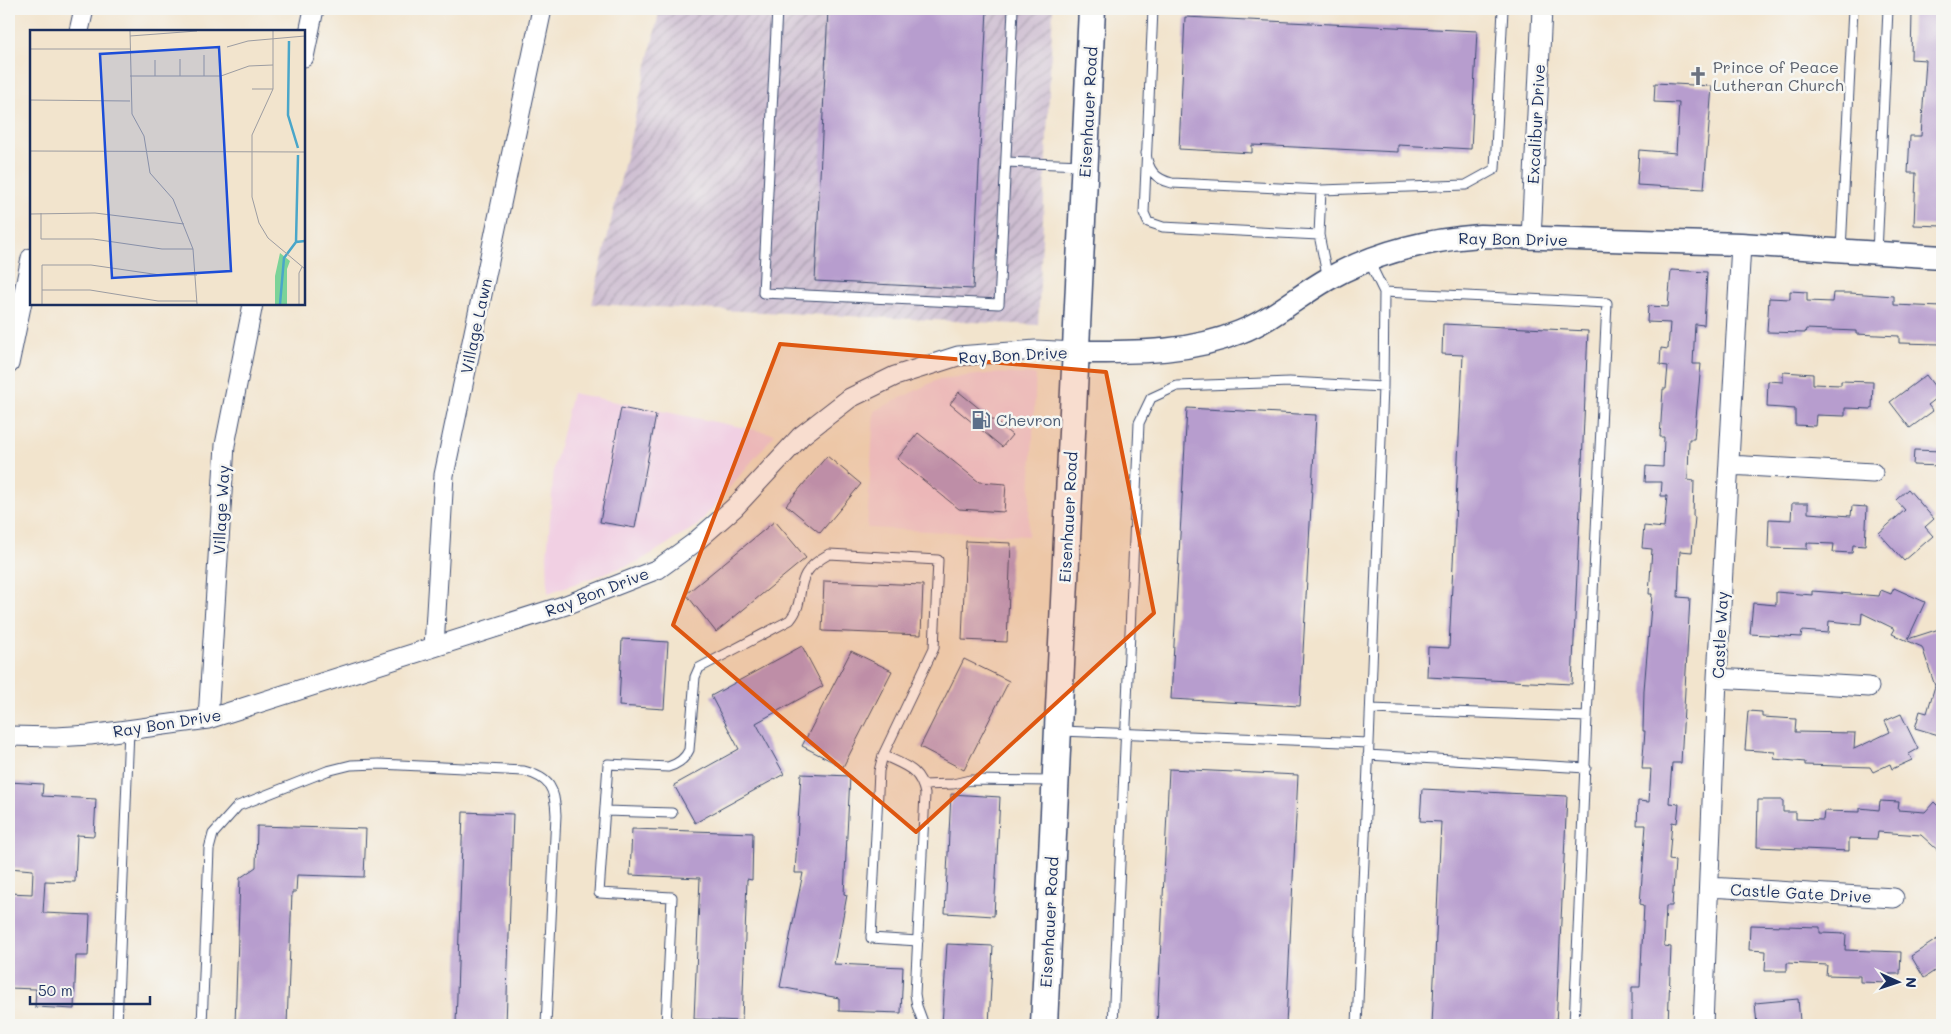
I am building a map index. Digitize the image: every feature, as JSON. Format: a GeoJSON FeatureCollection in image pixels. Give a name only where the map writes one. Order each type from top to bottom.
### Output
{"type":"FeatureCollection","features":[{"type":"Feature","properties":{"kind":"main road","name":"Eisenhauer Road"},"geometry":{"type":"LineString","coordinates":[[1044,1025],[1092,9]]}},
{"type":"Feature","properties":{"kind":"street"},"geometry":{"type":"LineString","coordinates":[[79,30],[84,9]]}},
{"type":"Feature","properties":{"kind":"street"},"geometry":{"type":"LineString","coordinates":[[305,52],[314,9]]}},
{"type":"Feature","properties":{"kind":"street","name":"Village Lawn"},"geometry":{"type":"LineString","coordinates":[[434,646],[444,476],[542,9]]}},
{"type":"Feature","properties":{"kind":"street","name":"Excalibur Drive"},"geometry":{"type":"LineString","coordinates":[[1531,239],[1542,9]]}},
{"type":"Feature","properties":{"kind":"street","name":"Ray Bon Drive"},"geometry":{"type":"LineString","coordinates":[[9,736],[56,738],[208,719],[566,605],[658,569],[694,543],[731,511],[801,436],[850,398],[895,376],[958,356],[1036,350],[1156,352],[1212,342],[1266,320],[1328,280],[1368,260],[1417,244],[1448,238],[1480,236],[1741,244],[1942,257]]}},
{"type":"Feature","properties":{"kind":"street","name":"Castle Way"},"geometry":{"type":"LineString","coordinates":[[1703,1025],[1717,678],[1741,244]]}},
{"type":"Feature","properties":{"kind":"street"},"geometry":{"type":"LineString","coordinates":[[9,364],[30,263]]}},
{"type":"Feature","properties":{"kind":"street","name":"Village Way"},"geometry":{"type":"LineString","coordinates":[[208,719],[224,445],[253,305]]}},
{"type":"Feature","properties":{"kind":"street"},"geometry":{"type":"LineString","coordinates":[[1730,466],[1873,472]]}},
{"type":"Feature","properties":{"kind":"street"},"geometry":{"type":"LineString","coordinates":[[1717,678],[1869,687]]}},
{"type":"Feature","properties":{"kind":"street","name":"Castle Gate Drive"},"geometry":{"type":"LineString","coordinates":[[1709,887],[1894,898]]}},
{"type":"Feature","properties":{"kind":"lane"},"geometry":{"type":"LineString","coordinates":[[777,9],[763,293],[999,304],[1013,9]]}},
{"type":"Feature","properties":{"kind":"lane"},"geometry":{"type":"LineString","coordinates":[[1153,9],[1144,212],[1148,222],[1155,226],[1319,235]]}},
{"type":"Feature","properties":{"kind":"lane"},"geometry":{"type":"LineString","coordinates":[[1146,153],[1150,169],[1156,177],[1172,183],[1321,190],[1466,185],[1495,169],[1503,9]]}},
{"type":"Feature","properties":{"kind":"lane"},"geometry":{"type":"LineString","coordinates":[[1841,250],[1853,9]]}},
{"type":"Feature","properties":{"kind":"lane"},"geometry":{"type":"LineString","coordinates":[[1876,253],[1888,9]]}},
{"type":"Feature","properties":{"kind":"lane"},"geometry":{"type":"LineString","coordinates":[[1006,162],[1085,165]]}},
{"type":"Feature","properties":{"kind":"lane"},"geometry":{"type":"LineString","coordinates":[[1321,190],[1319,235],[1328,280]]}},
{"type":"Feature","properties":{"kind":"lane"},"geometry":{"type":"LineString","coordinates":[[1357,1025],[1383,387],[1384,292],[1368,260]]}},
{"type":"Feature","properties":{"kind":"lane"},"geometry":{"type":"LineString","coordinates":[[1384,292],[1607,302],[1574,1025]]}},
{"type":"Feature","properties":{"kind":"lane"},"geometry":{"type":"LineString","coordinates":[[1113,1025],[1140,423],[1151,398],[1177,386],[1289,382],[1383,387]]}},
{"type":"Feature","properties":{"kind":"lane"},"geometry":{"type":"LineString","coordinates":[[666,1025],[672,897],[599,894],[608,764],[668,767],[686,757],[689,750],[695,677],[699,668],[790,620],[794,615],[800,584],[815,562],[829,554],[938,560],[934,648],[883,755],[879,771],[871,938],[918,941]]}},
{"type":"Feature","properties":{"kind":"lane"},"geometry":{"type":"LineString","coordinates":[[1371,709],[1587,717]]}},
{"type":"Feature","properties":{"kind":"lane"},"geometry":{"type":"LineString","coordinates":[[117,1025],[129,730]]}},
{"type":"Feature","properties":{"kind":"lane"},"geometry":{"type":"LineString","coordinates":[[1058,731],[1369,743]]}},
{"type":"Feature","properties":{"kind":"lane"},"geometry":{"type":"LineString","coordinates":[[1368,754],[1586,768]]}},
{"type":"Feature","properties":{"kind":"lane"},"geometry":{"type":"LineString","coordinates":[[883,755],[915,771],[924,785],[915,994],[924,1025]]}},
{"type":"Feature","properties":{"kind":"lane"},"geometry":{"type":"LineString","coordinates":[[202,1025],[210,849],[213,834],[238,806],[327,771],[351,765],[379,764],[524,771],[542,776],[551,787],[556,798],[556,815],[546,1025]]}},
{"type":"Feature","properties":{"kind":"lane"},"geometry":{"type":"LineString","coordinates":[[924,785],[953,784],[970,780],[1056,781]]}},
{"type":"Feature","properties":{"kind":"lane"},"geometry":{"type":"LineString","coordinates":[[605,811],[672,814]]}},
{"type":"Feature","properties":{"kind":"highlighted area"},"geometry":{"type":"Polygon","coordinates":[[[780,344],[1106,372],[1154,613],[916,832],[673,625],[780,344]]]}},
{"type":"Feature","properties":{"kind":"shaded area"},"geometry":{"type":"Polygon","coordinates":[[[660,9],[1053,9],[1038,325],[592,304],[660,9]]]}},
{"type":"Feature","properties":{"kind":"shaded area"},"geometry":{"type":"Polygon","coordinates":[[[995,373],[1036,375],[1028,536],[867,528],[874,411],[939,379],[995,373]]]}},
{"type":"Feature","properties":{"kind":"shaded area"},"geometry":{"type":"Polygon","coordinates":[[[572,393],[775,434],[698,525],[638,562],[548,593],[547,556],[554,468],[572,393]]]}},
{"type":"Feature","properties":{"kind":"building"},"geometry":{"type":"Polygon","coordinates":[[[828,9],[987,9],[973,289],[815,281],[828,9]]]}},
{"type":"Feature","properties":{"kind":"building"},"geometry":{"type":"Polygon","coordinates":[[[1912,12],[1942,13],[1938,70],[1942,70],[1942,226],[1914,225],[1916,173],[1908,173],[1910,136],[1921,136],[1926,60],[1911,59],[1912,12]]]}},
{"type":"Feature","properties":{"kind":"building"},"geometry":{"type":"Polygon","coordinates":[[[1185,17],[1477,31],[1471,149],[1398,145],[1398,152],[1252,145],[1252,153],[1179,149],[1185,17]]]}},
{"type":"Feature","properties":{"kind":"building"},"geometry":{"type":"Polygon","coordinates":[[[1655,83],[1712,86],[1704,189],[1637,185],[1639,150],[1676,153],[1679,103],[1654,102],[1655,83]]]}},
{"type":"Feature","properties":{"kind":"building"},"geometry":{"type":"Polygon","coordinates":[[[1671,270],[1707,272],[1704,325],[1695,324],[1693,364],[1701,364],[1694,439],[1689,439],[1688,480],[1694,481],[1693,516],[1695,517],[1692,552],[1680,551],[1678,597],[1690,598],[1681,763],[1672,763],[1669,803],[1679,804],[1677,823],[1672,822],[1669,860],[1675,861],[1672,906],[1666,906],[1664,946],[1671,947],[1668,1025],[1632,1025],[1632,987],[1640,987],[1644,905],[1640,904],[1646,825],[1637,825],[1638,801],[1649,802],[1651,769],[1642,769],[1645,731],[1643,731],[1644,690],[1652,594],[1649,594],[1652,549],[1642,548],[1644,526],[1664,528],[1667,496],[1661,496],[1662,482],[1645,482],[1646,466],[1663,467],[1664,437],[1660,437],[1663,389],[1666,389],[1668,366],[1660,365],[1661,348],[1668,349],[1670,323],[1647,322],[1648,306],[1668,307],[1671,270]]]}},
{"type":"Feature","properties":{"kind":"building"},"geometry":{"type":"Polygon","coordinates":[[[1790,291],[1807,292],[1807,301],[1832,302],[1833,293],[1850,293],[1894,296],[1894,305],[1942,307],[1942,344],[1899,343],[1899,336],[1856,334],[1856,331],[1806,329],[1805,333],[1767,332],[1769,298],[1790,299],[1790,291]]]}},
{"type":"Feature","properties":{"kind":"building"},"geometry":{"type":"Polygon","coordinates":[[[1443,324],[1588,331],[1572,684],[1427,677],[1428,647],[1449,648],[1463,355],[1442,354],[1443,324]]]}},
{"type":"Feature","properties":{"kind":"building"},"geometry":{"type":"Polygon","coordinates":[[[1783,372],[1813,374],[1813,384],[1841,385],[1841,381],[1873,382],[1872,409],[1845,408],[1845,416],[1816,415],[1815,426],[1795,425],[1795,409],[1767,407],[1768,381],[1783,382],[1783,372]]]}},
{"type":"Feature","properties":{"kind":"building"},"geometry":{"type":"Polygon","coordinates":[[[1926,375],[1941,395],[1928,405],[1933,411],[1910,428],[1890,402],[1926,375]]]}},
{"type":"Feature","properties":{"kind":"building","name":"Chevron"},"geometry":{"type":"Polygon","coordinates":[[[959,392],[1012,435],[1002,447],[950,404],[959,392]]]}},
{"type":"Feature","properties":{"kind":"building"},"geometry":{"type":"Polygon","coordinates":[[[621,408],[656,415],[635,528],[600,522],[621,408]]]}},
{"type":"Feature","properties":{"kind":"building"},"geometry":{"type":"Polygon","coordinates":[[[1187,408],[1316,415],[1300,706],[1171,699],[1187,408]]]}},
{"type":"Feature","properties":{"kind":"building"},"geometry":{"type":"Polygon","coordinates":[[[918,433],[979,482],[1006,484],[1004,512],[959,509],[897,459],[918,433]]]}},
{"type":"Feature","properties":{"kind":"building"},"geometry":{"type":"Polygon","coordinates":[[[1914,450],[1942,451],[1942,466],[1913,465],[1914,450]]]}},
{"type":"Feature","properties":{"kind":"building"},"geometry":{"type":"Polygon","coordinates":[[[827,456],[861,484],[820,533],[786,505],[827,456]]]}},
{"type":"Feature","properties":{"kind":"building"},"geometry":{"type":"Polygon","coordinates":[[[1908,489],[1934,519],[1925,527],[1933,536],[1904,561],[1879,533],[1905,510],[1896,500],[1908,489]]]}},
{"type":"Feature","properties":{"kind":"building"},"geometry":{"type":"Polygon","coordinates":[[[1792,503],[1808,503],[1808,513],[1851,516],[1852,506],[1867,507],[1865,546],[1853,545],[1852,553],[1833,552],[1834,544],[1807,543],[1807,549],[1768,548],[1769,519],[1791,520],[1792,503]]]}},
{"type":"Feature","properties":{"kind":"building"},"geometry":{"type":"Polygon","coordinates":[[[775,521],[806,558],[716,632],[686,594],[775,521]]]}},
{"type":"Feature","properties":{"kind":"building"},"geometry":{"type":"Polygon","coordinates":[[[966,541],[1011,543],[1007,642],[962,640],[966,541]]]}},
{"type":"Feature","properties":{"kind":"building"},"geometry":{"type":"Polygon","coordinates":[[[824,581],[923,585],[921,635],[822,631],[824,581]]]}},
{"type":"Feature","properties":{"kind":"building"},"geometry":{"type":"Polygon","coordinates":[[[1894,588],[1925,602],[1908,639],[1939,629],[1942,639],[1942,736],[1915,728],[1920,711],[1927,713],[1935,686],[1922,647],[1892,634],[1895,629],[1862,613],[1861,624],[1829,621],[1828,633],[1802,631],[1801,637],[1750,634],[1753,603],[1776,605],[1776,592],[1812,595],[1812,591],[1879,596],[1881,590],[1891,594],[1894,588]]]}},
{"type":"Feature","properties":{"kind":"building"},"geometry":{"type":"Polygon","coordinates":[[[622,639],[668,642],[664,709],[619,706],[622,639]]]}},
{"type":"Feature","properties":{"kind":"building"},"geometry":{"type":"Polygon","coordinates":[[[802,646],[823,686],[756,723],[784,774],[695,823],[674,785],[739,749],[711,696],[802,646]]]}},
{"type":"Feature","properties":{"kind":"building"},"geometry":{"type":"Polygon","coordinates":[[[851,651],[892,671],[843,767],[802,746],[851,651]]]}},
{"type":"Feature","properties":{"kind":"building"},"geometry":{"type":"Polygon","coordinates":[[[964,659],[1009,681],[964,770],[920,747],[964,659]]]}},
{"type":"Feature","properties":{"kind":"building"},"geometry":{"type":"Polygon","coordinates":[[[1748,711],[1762,712],[1762,717],[1796,719],[1795,732],[1855,733],[1854,749],[1890,732],[1885,721],[1901,714],[1918,749],[1909,754],[1912,760],[1892,769],[1890,764],[1873,772],[1870,767],[1805,765],[1805,762],[1774,759],[1775,752],[1745,750],[1748,711]]]}},
{"type":"Feature","properties":{"kind":"building"},"geometry":{"type":"Polygon","coordinates":[[[1169,769],[1298,775],[1286,1025],[1157,1025],[1169,769]]]}},
{"type":"Feature","properties":{"kind":"building"},"geometry":{"type":"Polygon","coordinates":[[[801,774],[850,776],[844,894],[847,895],[834,964],[903,967],[901,1013],[839,1011],[839,998],[780,987],[803,873],[795,873],[801,774]]]}},
{"type":"Feature","properties":{"kind":"building"},"geometry":{"type":"Polygon","coordinates":[[[9,782],[43,784],[42,796],[96,799],[94,836],[77,835],[75,882],[45,881],[43,913],[90,915],[88,956],[76,956],[74,1009],[35,1007],[36,989],[9,988],[9,893],[32,894],[33,870],[9,868],[9,782]]]}},
{"type":"Feature","properties":{"kind":"building"},"geometry":{"type":"Polygon","coordinates":[[[1422,789],[1567,796],[1556,1025],[1432,1025],[1441,822],[1420,821],[1422,789]]]}},
{"type":"Feature","properties":{"kind":"building"},"geometry":{"type":"Polygon","coordinates":[[[951,794],[1000,797],[994,916],[945,913],[951,794]]]}},
{"type":"Feature","properties":{"kind":"building"},"geometry":{"type":"Polygon","coordinates":[[[1758,800],[1783,800],[1783,812],[1796,812],[1796,819],[1823,820],[1824,811],[1860,812],[1860,808],[1879,810],[1880,801],[1899,802],[1898,810],[1925,812],[1934,802],[1942,810],[1942,854],[1921,835],[1878,832],[1877,839],[1849,838],[1849,851],[1757,847],[1758,800]]]}},
{"type":"Feature","properties":{"kind":"building"},"geometry":{"type":"Polygon","coordinates":[[[463,812],[513,814],[506,1025],[456,1025],[463,812]]]}},
{"type":"Feature","properties":{"kind":"building"},"geometry":{"type":"Polygon","coordinates":[[[257,826],[366,829],[364,877],[297,875],[296,892],[292,892],[287,1025],[235,1025],[240,878],[256,867],[257,826]]]}},
{"type":"Feature","properties":{"kind":"building"},"geometry":{"type":"Polygon","coordinates":[[[632,829],[753,833],[752,880],[747,879],[742,1021],[694,1019],[700,878],[630,875],[632,829]]]}},
{"type":"Feature","properties":{"kind":"building"},"geometry":{"type":"Polygon","coordinates":[[[1750,925],[1820,927],[1820,933],[1846,934],[1845,950],[1901,952],[1900,974],[1889,974],[1889,983],[1860,982],[1860,976],[1826,975],[1827,965],[1787,963],[1787,971],[1765,971],[1766,951],[1749,950],[1750,925]]]}},
{"type":"Feature","properties":{"kind":"building"},"geometry":{"type":"Polygon","coordinates":[[[1942,936],[1942,966],[1924,978],[1911,956],[1942,936]]]}},
{"type":"Feature","properties":{"kind":"building"},"geometry":{"type":"Polygon","coordinates":[[[947,944],[993,946],[989,1025],[942,1025],[947,944]]]}},
{"type":"Feature","properties":{"kind":"building"},"geometry":{"type":"Polygon","coordinates":[[[1798,999],[1800,1021],[1791,1022],[1791,1025],[1757,1025],[1755,1003],[1798,999]]]}},
{"type":"Feature","properties":{"kind":"place","name":"Prince of Peace Lutheran Church"},"geometry":{"type":"Point","coordinates":[1698,76]}},
{"type":"Feature","properties":{"kind":"place","name":"Chevron"},"geometry":{"type":"Point","coordinates":[981,420]}}]}
